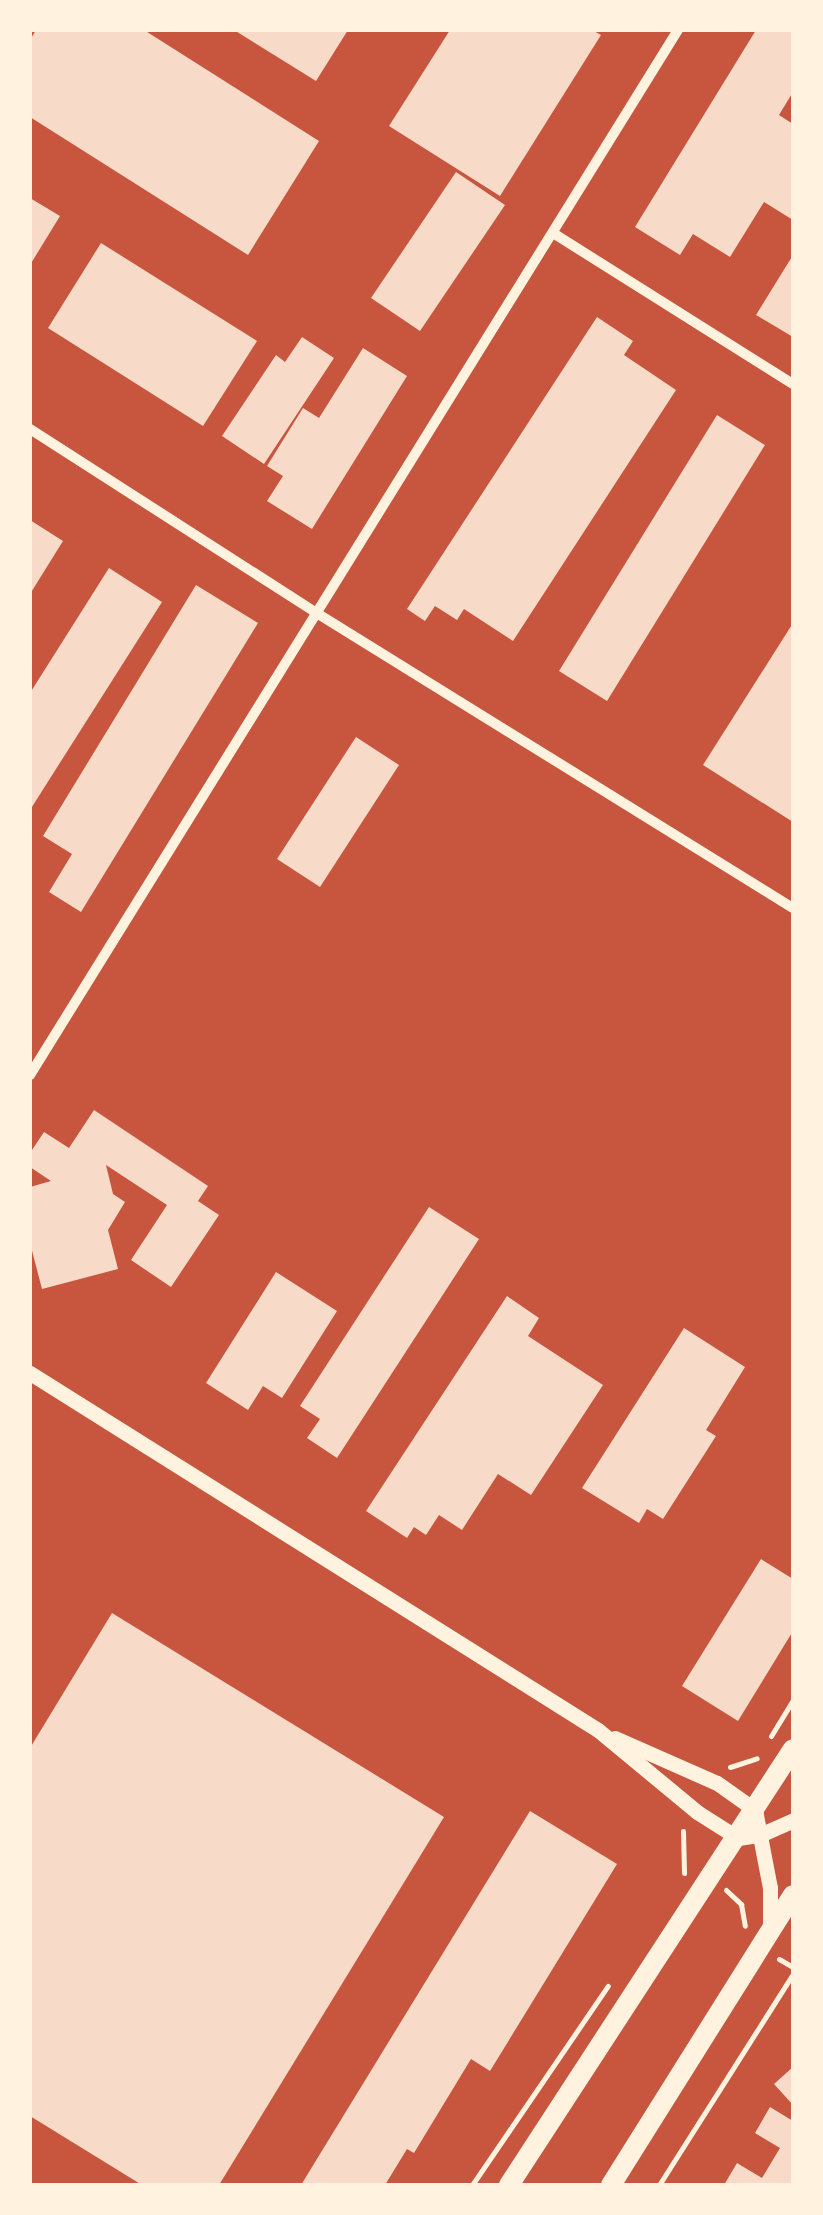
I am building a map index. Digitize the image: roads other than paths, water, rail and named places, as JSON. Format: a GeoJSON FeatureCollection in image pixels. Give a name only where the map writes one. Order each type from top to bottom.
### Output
{"type":"FeatureCollection","features":[{"type":"Feature","properties":{"kind":"highway"},"geometry":{"type":"LineString","coordinates":[[508,2185],[793,1750]]}},
{"type":"Feature","properties":{"kind":"highway"},"geometry":{"type":"LineString","coordinates":[[611,2185],[793,1896]]}},
{"type":"Feature","properties":{"kind":"street"},"geometry":{"type":"LineString","coordinates":[[30,1075],[678,30]]}},
{"type":"Feature","properties":{"kind":"street"},"geometry":{"type":"LineString","coordinates":[[553,233],[793,384]]}},
{"type":"Feature","properties":{"kind":"street"},"geometry":{"type":"LineString","coordinates":[[30,429],[315,612],[793,908]]}},
{"type":"Feature","properties":{"kind":"street"},"geometry":{"type":"LineString","coordinates":[[30,1373],[598,1730],[697,1812],[738,1838],[760,1835],[793,1820]]}},
{"type":"Feature","properties":{"kind":"street"},"geometry":{"type":"LineString","coordinates":[[598,1730],[717,1783],[755,1810],[770,1888],[765,1939]]}},
{"type":"Feature","properties":{"kind":"street"},"geometry":{"type":"LineString","coordinates":[[765,1939],[793,1924]]}}]}
